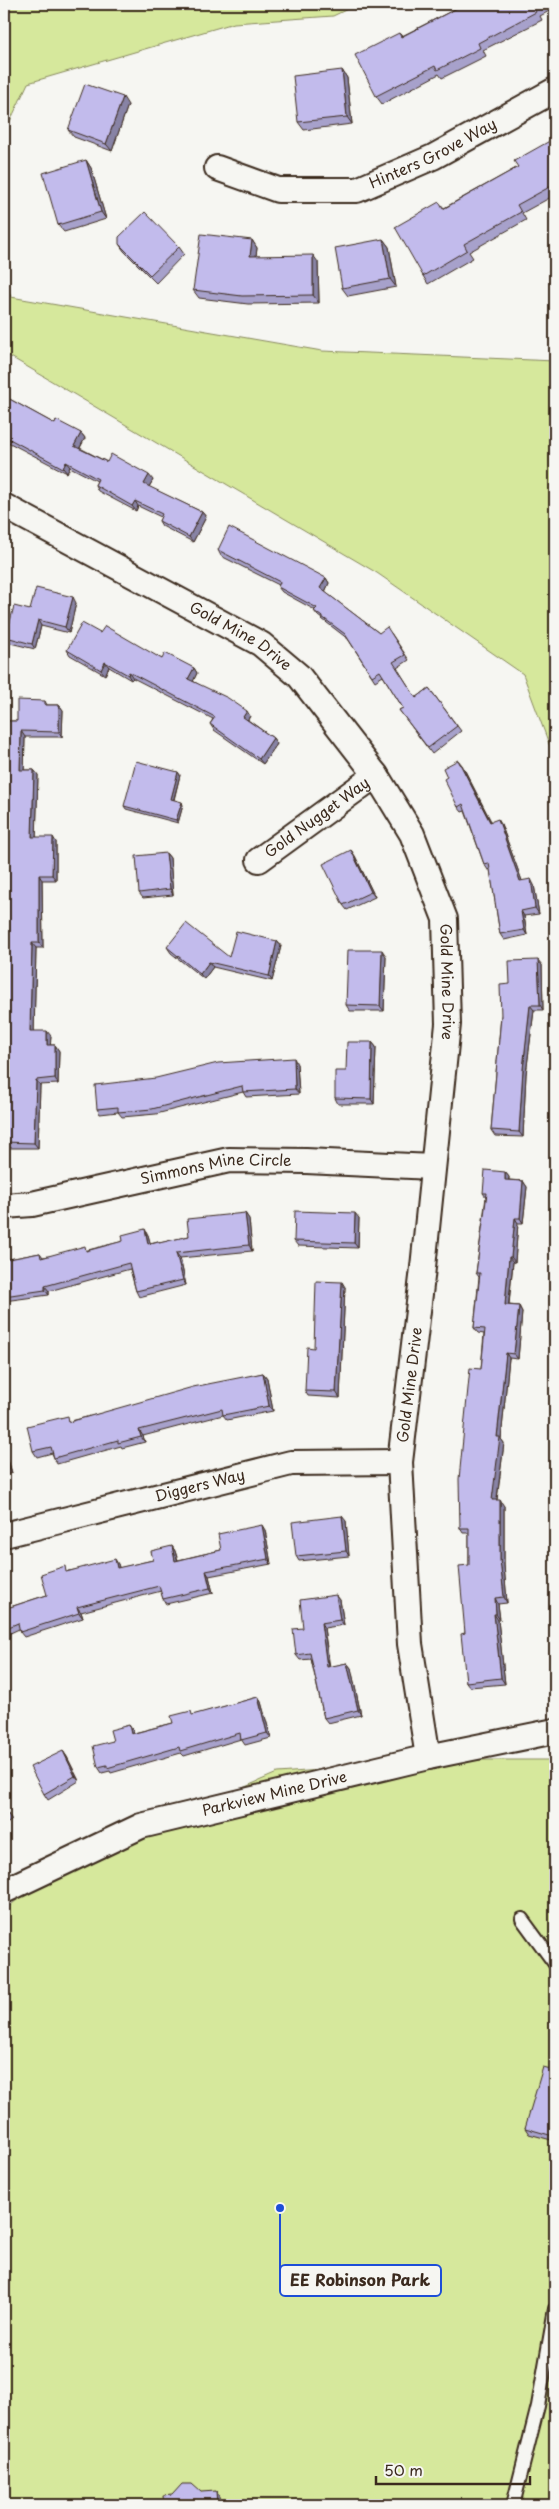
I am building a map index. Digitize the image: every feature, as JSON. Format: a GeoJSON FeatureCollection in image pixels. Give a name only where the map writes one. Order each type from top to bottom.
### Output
{"type":"FeatureCollection","features":[{"type":"Feature","properties":{"kind":"street","name":"Hinters Grove Way"},"geometry":{"type":"LineString","coordinates":[[217,168],[278,190],[357,190],[433,157],[555,90]]}},
{"type":"Feature","properties":{"kind":"street","name":"Gold Mine Drive"},"geometry":{"type":"LineString","coordinates":[[4,506],[260,644],[300,676],[376,775],[412,834],[445,919],[448,1024],[422,1276],[400,1462],[410,1644],[428,1757]]}},
{"type":"Feature","properties":{"kind":"street","name":"Gold Nugget Way"},"geometry":{"type":"LineString","coordinates":[[259,860],[376,775]]}},
{"type":"Feature","properties":{"kind":"street","name":"Simmons Mine Circle"},"geometry":{"type":"LineString","coordinates":[[4,1206],[32,1204],[229,1160],[306,1161],[432,1167]]}},
{"type":"Feature","properties":{"kind":"street","name":"Diggers Way"},"geometry":{"type":"LineString","coordinates":[[4,1536],[291,1463],[400,1462]]}},
{"type":"Feature","properties":{"kind":"street","name":"Parkview Mine Drive"},"geometry":{"type":"LineString","coordinates":[[4,1891],[141,1826],[428,1757],[555,1731]]}},
{"type":"Feature","properties":{"kind":"lane"},"geometry":{"type":"LineString","coordinates":[[522,1919],[555,1964]]}},
{"type":"Feature","properties":{"kind":"lane"},"geometry":{"type":"LineString","coordinates":[[513,2505],[538,2406],[555,2310]]}},
{"type":"Feature","properties":{"kind":"green space"},"geometry":{"type":"Polygon","coordinates":[[[4,4],[358,4],[333,16],[234,23],[28,83],[4,134],[4,4]]]}},
{"type":"Feature","properties":{"kind":"green space"},"geometry":{"type":"Polygon","coordinates":[[[4,280],[11,297],[322,351],[555,361],[555,760],[523,674],[377,573],[4,353],[4,280]]]}},
{"type":"Feature","properties":{"kind":"green space"},"geometry":{"type":"Polygon","coordinates":[[[470,1760],[555,1760],[555,2505],[4,2505],[4,1911],[48,1873],[277,1773],[470,1760]]]}},
{"type":"Feature","properties":{"kind":"building"},"geometry":{"type":"Polygon","coordinates":[[[465,4],[543,4],[534,8],[536,12],[478,43],[480,48],[437,70],[435,66],[376,96],[355,55],[399,33],[401,37],[465,4]]]}},
{"type":"Feature","properties":{"kind":"building"},"geometry":{"type":"Polygon","coordinates":[[[342,70],[347,117],[298,122],[293,76],[342,70]]]}},
{"type":"Feature","properties":{"kind":"building"},"geometry":{"type":"Polygon","coordinates":[[[85,84],[123,97],[106,144],[68,130],[85,84]]]}},
{"type":"Feature","properties":{"kind":"building"},"geometry":{"type":"Polygon","coordinates":[[[555,138],[555,184],[517,205],[521,212],[464,244],[467,250],[423,276],[395,227],[439,202],[443,209],[518,167],[514,161],[555,138]]]}},
{"type":"Feature","properties":{"kind":"building"},"geometry":{"type":"Polygon","coordinates":[[[86,160],[101,212],[58,225],[43,173],[86,160]]]}},
{"type":"Feature","properties":{"kind":"building"},"geometry":{"type":"Polygon","coordinates":[[[145,212],[179,247],[150,275],[119,244],[119,237],[145,212]]]}},
{"type":"Feature","properties":{"kind":"building"},"geometry":{"type":"Polygon","coordinates":[[[201,234],[252,240],[250,256],[313,255],[313,295],[242,296],[193,290],[201,234]]]}},
{"type":"Feature","properties":{"kind":"building"},"geometry":{"type":"Polygon","coordinates":[[[383,239],[390,279],[342,288],[335,248],[383,239]]]}},
{"type":"Feature","properties":{"kind":"building"},"geometry":{"type":"Polygon","coordinates":[[[4,396],[55,424],[56,420],[81,433],[74,446],[107,462],[111,454],[149,475],[144,484],[202,512],[189,537],[159,521],[162,514],[135,501],[132,506],[95,485],[98,479],[66,462],[63,468],[4,436],[4,396]]]}},
{"type":"Feature","properties":{"kind":"building"},"geometry":{"type":"Polygon","coordinates":[[[229,527],[326,578],[320,588],[379,633],[387,627],[405,655],[393,662],[416,698],[429,688],[457,726],[428,748],[399,710],[403,708],[380,671],[372,676],[345,634],[314,611],[317,608],[278,587],[280,582],[218,550],[229,527]]]}},
{"type":"Feature","properties":{"kind":"building"},"geometry":{"type":"Polygon","coordinates":[[[36,588],[73,597],[65,627],[38,620],[32,644],[6,637],[14,606],[30,610],[36,588]]]}},
{"type":"Feature","properties":{"kind":"building"},"geometry":{"type":"Polygon","coordinates":[[[82,623],[100,633],[105,626],[162,659],[165,653],[194,668],[188,679],[228,698],[247,711],[243,717],[273,738],[259,759],[210,724],[215,717],[129,672],[128,675],[105,662],[101,670],[67,650],[82,623]]]}},
{"type":"Feature","properties":{"kind":"building"},"geometry":{"type":"Polygon","coordinates":[[[17,700],[45,701],[45,705],[59,705],[59,732],[21,731],[20,770],[34,770],[32,837],[53,837],[52,875],[39,875],[39,943],[32,943],[30,1031],[47,1031],[47,1045],[55,1045],[55,1078],[36,1080],[34,1143],[4,1142],[4,919],[6,857],[4,857],[4,721],[17,721],[17,700]]]}},
{"type":"Feature","properties":{"kind":"building"},"geometry":{"type":"Polygon","coordinates":[[[458,760],[490,822],[498,819],[520,881],[531,879],[535,908],[521,911],[524,930],[500,934],[489,863],[484,864],[463,804],[458,807],[444,779],[447,777],[443,768],[458,760]]]}},
{"type":"Feature","properties":{"kind":"building"},"geometry":{"type":"Polygon","coordinates":[[[136,761],[178,772],[171,799],[182,802],[176,820],[124,806],[136,761]]]}},
{"type":"Feature","properties":{"kind":"building"},"geometry":{"type":"Polygon","coordinates":[[[351,850],[371,892],[343,905],[323,864],[351,850]]]}},
{"type":"Feature","properties":{"kind":"building"},"geometry":{"type":"Polygon","coordinates":[[[166,853],[170,889],[139,893],[136,856],[166,853]]]}},
{"type":"Feature","properties":{"kind":"building"},"geometry":{"type":"Polygon","coordinates":[[[186,923],[229,957],[236,931],[277,941],[269,976],[209,962],[200,974],[167,947],[186,923]]]}},
{"type":"Feature","properties":{"kind":"building"},"geometry":{"type":"Polygon","coordinates":[[[348,950],[382,950],[380,1006],[346,1005],[348,950]]]}},
{"type":"Feature","properties":{"kind":"building"},"geometry":{"type":"Polygon","coordinates":[[[538,960],[540,1005],[530,1005],[519,1132],[491,1130],[501,1016],[500,985],[510,984],[509,961],[538,960]]]}},
{"type":"Feature","properties":{"kind":"building"},"geometry":{"type":"Polygon","coordinates":[[[347,1042],[372,1042],[371,1099],[335,1098],[335,1071],[346,1071],[347,1042]]]}},
{"type":"Feature","properties":{"kind":"building"},"geometry":{"type":"Polygon","coordinates":[[[294,1058],[295,1089],[243,1092],[242,1086],[152,1109],[118,1112],[118,1107],[97,1109],[95,1085],[156,1078],[218,1063],[294,1058]]]}},
{"type":"Feature","properties":{"kind":"building"},"geometry":{"type":"Polygon","coordinates":[[[485,1170],[505,1172],[505,1180],[523,1181],[520,1218],[515,1218],[511,1257],[509,1257],[505,1305],[519,1306],[514,1354],[506,1353],[497,1437],[500,1437],[492,1500],[500,1500],[500,1560],[504,1597],[495,1598],[496,1614],[494,1614],[501,1678],[466,1682],[461,1634],[465,1633],[459,1566],[469,1565],[469,1528],[460,1528],[459,1479],[470,1368],[481,1369],[485,1329],[474,1328],[480,1273],[476,1273],[487,1193],[483,1193],[485,1170]]]}},
{"type":"Feature","properties":{"kind":"building"},"geometry":{"type":"Polygon","coordinates":[[[295,1211],[355,1213],[354,1243],[294,1241],[295,1211]]]}},
{"type":"Feature","properties":{"kind":"building"},"geometry":{"type":"Polygon","coordinates":[[[245,1213],[249,1245],[176,1253],[183,1280],[136,1291],[129,1263],[45,1286],[45,1290],[4,1296],[4,1260],[40,1253],[41,1258],[85,1246],[86,1251],[123,1241],[122,1235],[145,1229],[148,1244],[158,1241],[159,1243],[189,1236],[187,1219],[245,1213]]]}},
{"type":"Feature","properties":{"kind":"building"},"geometry":{"type":"Polygon","coordinates":[[[316,1281],[342,1282],[336,1392],[305,1391],[307,1347],[314,1348],[316,1281]]]}},
{"type":"Feature","properties":{"kind":"building"},"geometry":{"type":"Polygon","coordinates":[[[263,1373],[269,1406],[223,1415],[222,1409],[139,1430],[141,1437],[118,1443],[118,1440],[54,1458],[51,1447],[33,1451],[27,1426],[68,1416],[69,1422],[193,1387],[263,1373]]]}},
{"type":"Feature","properties":{"kind":"building"},"geometry":{"type":"Polygon","coordinates":[[[4,1453],[8,1467],[4,1469],[4,1453]]]}},
{"type":"Feature","properties":{"kind":"building"},"geometry":{"type":"Polygon","coordinates":[[[342,1516],[346,1551],[296,1556],[292,1522],[342,1516]]]}},
{"type":"Feature","properties":{"kind":"building"},"geometry":{"type":"Polygon","coordinates":[[[262,1525],[268,1559],[206,1571],[210,1588],[163,1599],[159,1586],[77,1607],[79,1613],[20,1632],[18,1623],[4,1629],[4,1609],[47,1595],[41,1574],[65,1566],[66,1572],[115,1559],[117,1568],[153,1560],[151,1551],[172,1546],[175,1561],[221,1550],[218,1534],[262,1525]]]}},
{"type":"Feature","properties":{"kind":"building"},"geometry":{"type":"Polygon","coordinates":[[[336,1595],[340,1620],[321,1623],[327,1667],[347,1663],[358,1710],[324,1718],[310,1653],[296,1655],[293,1629],[303,1628],[300,1600],[336,1595]]]}},
{"type":"Feature","properties":{"kind":"building"},"geometry":{"type":"Polygon","coordinates":[[[258,1697],[267,1733],[241,1740],[240,1733],[180,1751],[179,1747],[107,1768],[107,1765],[98,1767],[93,1746],[113,1741],[110,1730],[129,1725],[131,1734],[173,1723],[171,1716],[191,1711],[192,1715],[258,1697]]]}},
{"type":"Feature","properties":{"kind":"building"},"geometry":{"type":"Polygon","coordinates":[[[63,1751],[75,1776],[44,1794],[30,1767],[63,1751]]]}},
{"type":"Feature","properties":{"kind":"building"},"geometry":{"type":"Polygon","coordinates":[[[4,1808],[9,1815],[4,1818],[4,1808]]]}},
{"type":"Feature","properties":{"kind":"building"},"geometry":{"type":"Polygon","coordinates":[[[543,2067],[555,2070],[555,2129],[553,2136],[525,2128],[543,2067]]]}},
{"type":"Feature","properties":{"kind":"building"},"geometry":{"type":"Polygon","coordinates":[[[182,2484],[192,2484],[201,2492],[216,2491],[217,2505],[164,2505],[163,2496],[172,2495],[182,2484]]]}},
{"type":"Feature","properties":{"kind":"place","name":"EE Robinson Park"},"geometry":{"type":"Point","coordinates":[280,2208]}}]}
